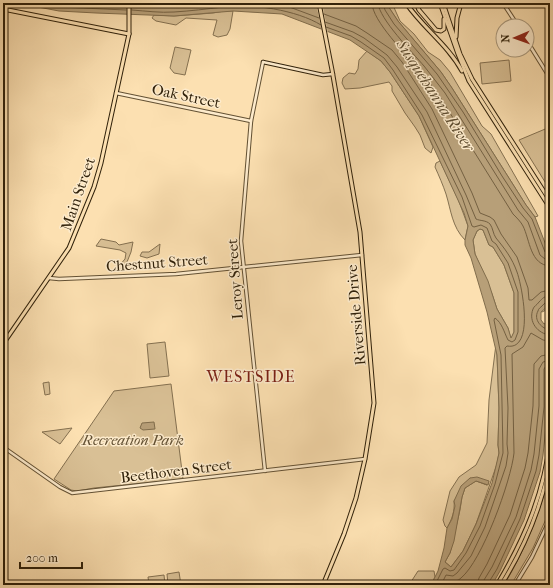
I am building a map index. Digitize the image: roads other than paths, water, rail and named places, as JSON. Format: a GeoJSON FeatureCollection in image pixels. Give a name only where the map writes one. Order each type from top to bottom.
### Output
{"type":"FeatureCollection","features":[{"type":"Feature","properties":{"kind":"main road","name":"Main Street"},"geometry":{"type":"LineString","coordinates":[[3,344],[73,241],[96,183],[129,34],[129,3]]}},
{"type":"Feature","properties":{"kind":"main road","name":"Riverside Drive"},"geometry":{"type":"LineString","coordinates":[[319,3],[333,74],[360,232],[374,403],[365,459],[356,498],[323,585]]}},
{"type":"Feature","properties":{"kind":"main road"},"geometry":{"type":"LineString","coordinates":[[406,3],[453,56],[550,208]]}},
{"type":"Feature","properties":{"kind":"main road"},"geometry":{"type":"LineString","coordinates":[[416,3],[419,10],[434,29],[439,31],[442,30],[444,26],[440,3]]}},
{"type":"Feature","properties":{"kind":"main road"},"geometry":{"type":"LineString","coordinates":[[443,3],[457,45],[474,84],[550,201]]}},
{"type":"Feature","properties":{"kind":"main road"},"geometry":{"type":"LineString","coordinates":[[457,45],[456,33],[461,3]]}},
{"type":"Feature","properties":{"kind":"main road"},"geometry":{"type":"LineString","coordinates":[[441,7],[469,81]]}},
{"type":"Feature","properties":{"kind":"main road"},"geometry":{"type":"LineString","coordinates":[[3,9],[129,34]]}},
{"type":"Feature","properties":{"kind":"main road"},"geometry":{"type":"LineString","coordinates":[[497,585],[516,552],[533,515],[544,478],[550,441]]}},
{"type":"Feature","properties":{"kind":"main road"},"geometry":{"type":"LineString","coordinates":[[501,585],[520,553],[533,524],[543,495],[550,464]]}},
{"type":"Feature","properties":{"kind":"street"},"geometry":{"type":"LineString","coordinates":[[503,3],[513,18]]}},
{"type":"Feature","properties":{"kind":"street"},"geometry":{"type":"LineString","coordinates":[[535,53],[550,78]]}},
{"type":"Feature","properties":{"kind":"street","name":"Leroy Street"},"geometry":{"type":"LineString","coordinates":[[265,471],[241,241],[251,122],[263,62],[323,75],[333,74]]}},
{"type":"Feature","properties":{"kind":"street","name":"Oak Street"},"geometry":{"type":"LineString","coordinates":[[116,93],[251,122]]}},
{"type":"Feature","properties":{"kind":"street","name":"Chestnut Street"},"geometry":{"type":"LineString","coordinates":[[49,278],[59,279],[161,275],[362,255]]}},
{"type":"Feature","properties":{"kind":"street","name":"Beethoven Street"},"geometry":{"type":"LineString","coordinates":[[3,447],[60,487],[72,493],[365,459]]}},
{"type":"Feature","properties":{"kind":"street"},"geometry":{"type":"LineString","coordinates":[[515,585],[532,556],[550,519]]}},
{"type":"Feature","properties":{"kind":"water","name":"Susquehanna River"},"geometry":{"type":"Polygon","coordinates":[[[17,3],[386,3],[398,21],[441,72],[535,217],[549,253],[550,299],[547,307],[541,312],[541,320],[544,324],[548,322],[550,362],[548,370],[548,407],[543,455],[540,472],[524,520],[492,585],[431,585],[438,571],[447,528],[452,519],[455,506],[454,501],[461,486],[470,478],[477,477],[489,481],[488,485],[476,481],[465,488],[454,541],[445,562],[451,567],[463,551],[476,524],[492,483],[499,453],[497,355],[487,312],[471,258],[465,245],[468,226],[464,213],[419,116],[390,72],[381,61],[350,40],[282,14],[233,11],[174,16],[59,11],[17,3]],[[480,229],[477,231],[473,240],[475,254],[488,281],[497,309],[508,328],[511,338],[514,332],[514,293],[504,265],[493,247],[489,245],[483,230],[480,229]]]}},
{"type":"Feature","properties":{"kind":"water"},"geometry":{"type":"Polygon","coordinates":[[[154,422],[155,429],[143,430],[140,428],[142,423],[154,422]]]}},
{"type":"Feature","properties":{"kind":"waterway"},"geometry":{"type":"LineString","coordinates":[[542,312],[550,309]]}},
{"type":"Feature","properties":{"kind":"district","name":"WESTSIDE"},"geometry":{"type":"Point","coordinates":[251,376]}},
{"type":"Feature","properties":{"kind":"park label","name":"Recreation Park"},"geometry":{"type":"Point","coordinates":[133,440]}}]}
